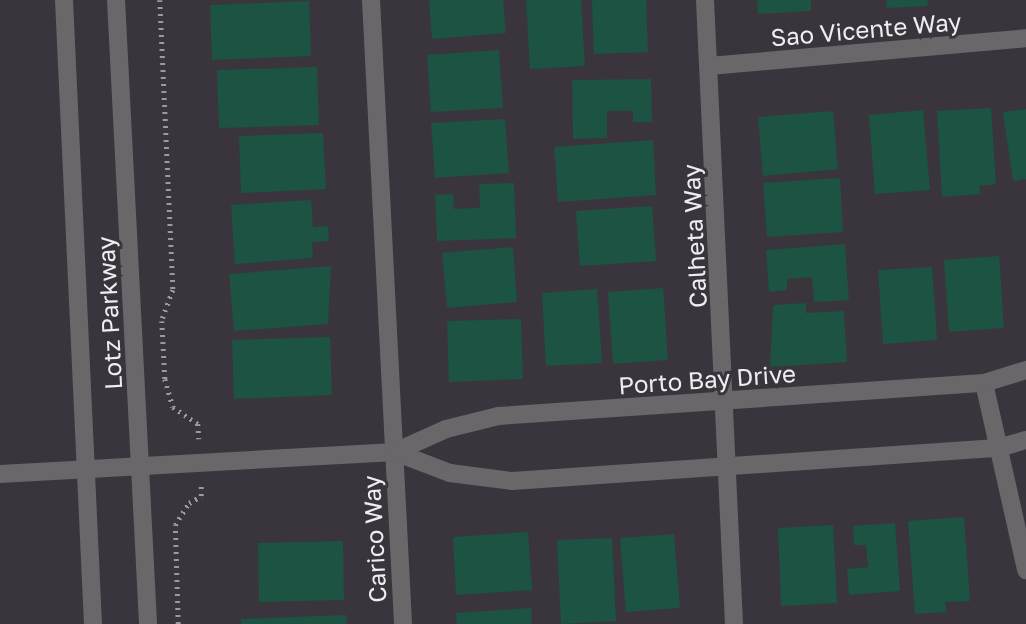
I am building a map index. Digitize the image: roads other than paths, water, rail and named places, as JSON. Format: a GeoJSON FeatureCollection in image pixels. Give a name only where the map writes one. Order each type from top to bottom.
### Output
{"type":"FeatureCollection","features":[{"type":"Feature","properties":{"kind":"street","name":"Lotz Parkway"},"geometry":{"type":"LineString","coordinates":[[64,0],[88,468],[93,624]]}},
{"type":"Feature","properties":{"kind":"street","name":"Lotz Parkway"},"geometry":{"type":"LineString","coordinates":[[116,0],[148,624]]}},
{"type":"Feature","properties":{"kind":"street"},"geometry":{"type":"LineString","coordinates":[[371,0],[395,452]]}},
{"type":"Feature","properties":{"kind":"street","name":"Calheta Way"},"geometry":{"type":"LineString","coordinates":[[705,0],[728,402],[734,624]]}},
{"type":"Feature","properties":{"kind":"street","name":"Sao Vicente Way"},"geometry":{"type":"LineString","coordinates":[[709,66],[1026,38]]}},
{"type":"Feature","properties":{"kind":"street","name":"Porto Bay Drive"},"geometry":{"type":"LineString","coordinates":[[0,474],[200,465],[395,452],[446,429],[498,416],[984,383],[1026,370]]}},
{"type":"Feature","properties":{"kind":"street"},"geometry":{"type":"LineString","coordinates":[[984,383],[1026,570]]}},
{"type":"Feature","properties":{"kind":"street","name":"Porto Bay Drive"},"geometry":{"type":"LineString","coordinates":[[395,452],[450,473],[512,481],[729,470],[998,448],[1026,440]]}},
{"type":"Feature","properties":{"kind":"street","name":"Carico Way"},"geometry":{"type":"LineString","coordinates":[[395,452],[403,624]]}}]}
